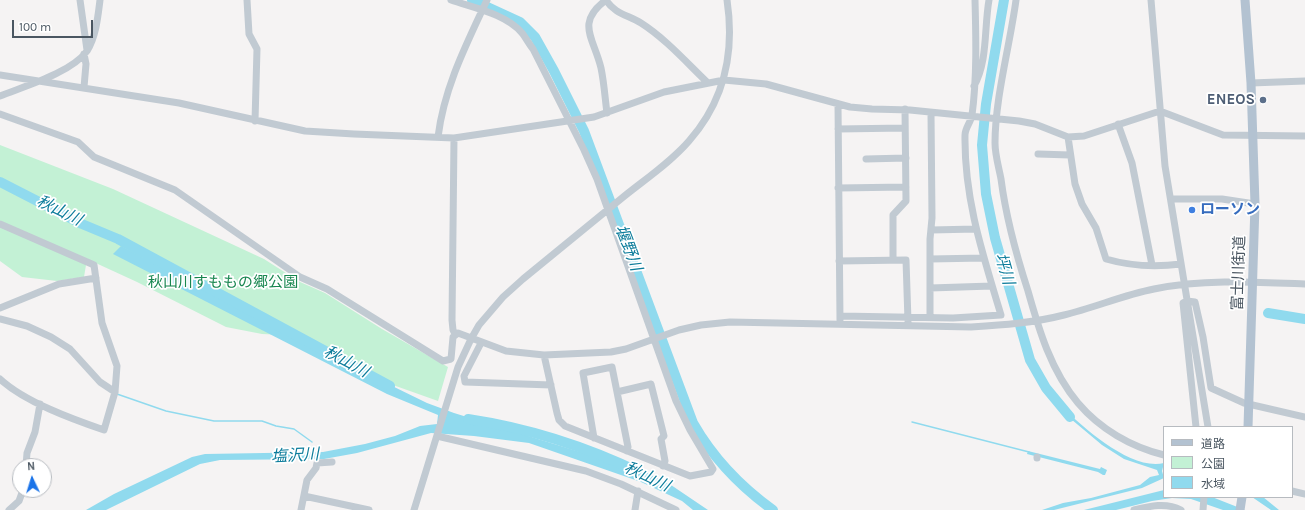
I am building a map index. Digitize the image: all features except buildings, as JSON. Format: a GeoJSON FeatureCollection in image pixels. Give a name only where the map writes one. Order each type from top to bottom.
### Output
{"type":"FeatureCollection","features":[{"type":"Feature","properties":{"kind":"main road","name":"富士川街道"},"geometry":{"type":"LineString","coordinates":[[1245,0],[1251,83],[1255,204],[1248,426]]}},
{"type":"Feature","properties":{"kind":"main road"},"geometry":{"type":"LineString","coordinates":[[1240,510],[1242,498]]}},
{"type":"Feature","properties":{"kind":"street"},"geometry":{"type":"LineString","coordinates":[[80,0],[86,52],[84,87]]}},
{"type":"Feature","properties":{"kind":"street"},"geometry":{"type":"LineString","coordinates":[[0,96],[39,81],[69,66],[86,52],[94,35],[100,0]]}},
{"type":"Feature","properties":{"kind":"street"},"geometry":{"type":"LineString","coordinates":[[247,0],[249,34],[257,49],[255,121]]}},
{"type":"Feature","properties":{"kind":"street"},"geometry":{"type":"LineString","coordinates":[[451,0],[500,17],[522,33],[550,80],[584,150],[608,210],[655,338],[676,401],[690,430],[713,469],[711,472],[690,476],[565,426],[559,420],[544,355]]}},
{"type":"Feature","properties":{"kind":"street"},"geometry":{"type":"LineString","coordinates":[[438,137],[447,92],[454,71],[487,0]]}},
{"type":"Feature","properties":{"kind":"street"},"geometry":{"type":"LineString","coordinates":[[607,113],[600,67],[588,31],[588,22],[593,12],[606,0],[611,8],[641,23],[659,37],[708,83]]}},
{"type":"Feature","properties":{"kind":"street"},"geometry":{"type":"LineString","coordinates":[[414,510],[458,367],[479,325],[503,297],[689,142],[703,124],[714,104],[724,80],[730,51],[730,20],[727,0]]}},
{"type":"Feature","properties":{"kind":"street"},"geometry":{"type":"LineString","coordinates":[[455,334],[458,333],[481,343],[506,351],[544,355],[611,352],[626,349],[655,338],[701,325],[730,322],[840,320],[908,316],[953,318],[1001,315],[976,230],[965,169],[965,132],[972,117],[976,40],[975,0]]}},
{"type":"Feature","properties":{"kind":"street"},"geometry":{"type":"LineString","coordinates":[[973,88],[979,77],[985,44],[989,0]]}},
{"type":"Feature","properties":{"kind":"street"},"geometry":{"type":"LineString","coordinates":[[1016,0],[996,119],[995,145],[1008,222],[1036,321],[1052,364],[1077,402],[1107,430],[1146,451],[1163,455]]}},
{"type":"Feature","properties":{"kind":"street"},"geometry":{"type":"LineString","coordinates":[[1151,0],[1160,111],[1171,199],[1208,426]]}},
{"type":"Feature","properties":{"kind":"street"},"geometry":{"type":"LineString","coordinates":[[0,75],[179,103],[305,131],[454,138],[582,119],[607,113],[664,92],[724,80],[766,84],[838,104],[872,109],[905,110],[1035,124],[1068,136],[1084,136],[1160,111],[1213,129],[1223,135],[1305,136]]}},
{"type":"Feature","properties":{"kind":"street"},"geometry":{"type":"LineString","coordinates":[[1251,83],[1305,81]]}},
{"type":"Feature","properties":{"kind":"street"},"geometry":{"type":"LineString","coordinates":[[838,104],[840,320]]}},
{"type":"Feature","properties":{"kind":"street"},"geometry":{"type":"LineString","coordinates":[[893,260],[893,215],[906,201],[905,110]]}},
{"type":"Feature","properties":{"kind":"street"},"geometry":{"type":"LineString","coordinates":[[930,317],[932,218],[931,113]]}},
{"type":"Feature","properties":{"kind":"street"},"geometry":{"type":"LineString","coordinates":[[0,114],[78,142],[94,157],[175,190],[300,277],[327,289],[443,361],[451,358],[453,336],[455,334],[452,320],[454,138]]}},
{"type":"Feature","properties":{"kind":"street"},"geometry":{"type":"LineString","coordinates":[[1118,124],[1132,163],[1152,265]]}},
{"type":"Feature","properties":{"kind":"street"},"geometry":{"type":"LineString","coordinates":[[838,129],[905,128]]}},
{"type":"Feature","properties":{"kind":"street"},"geometry":{"type":"LineString","coordinates":[[1068,136],[1075,184],[1082,204],[1096,228],[1106,259],[1121,263],[1152,265],[1181,264]]}},
{"type":"Feature","properties":{"kind":"street"},"geometry":{"type":"LineString","coordinates":[[1038,154],[1070,155]]}},
{"type":"Feature","properties":{"kind":"street"},"geometry":{"type":"LineString","coordinates":[[866,159],[906,158]]}},
{"type":"Feature","properties":{"kind":"street"},"geometry":{"type":"LineString","coordinates":[[838,188],[906,187]]}},
{"type":"Feature","properties":{"kind":"street"},"geometry":{"type":"LineString","coordinates":[[1171,199],[1222,199],[1255,204]]}},
{"type":"Feature","properties":{"kind":"street"},"geometry":{"type":"LineString","coordinates":[[0,224],[94,265],[102,323],[117,366],[115,392],[104,430],[74,420],[40,404],[9,388],[0,379]]}},
{"type":"Feature","properties":{"kind":"street"},"geometry":{"type":"LineString","coordinates":[[931,230],[976,230]]}},
{"type":"Feature","properties":{"kind":"street"},"geometry":{"type":"LineString","coordinates":[[930,259],[984,258]]}},
{"type":"Feature","properties":{"kind":"street"},"geometry":{"type":"LineString","coordinates":[[839,261],[906,260],[908,324]]}},
{"type":"Feature","properties":{"kind":"street"},"geometry":{"type":"LineString","coordinates":[[0,308],[58,284],[96,278]]}},
{"type":"Feature","properties":{"kind":"street"},"geometry":{"type":"LineString","coordinates":[[840,320],[971,327],[1012,324],[1065,315],[1153,289],[1184,284],[1253,281],[1305,284]]}},
{"type":"Feature","properties":{"kind":"street"},"geometry":{"type":"LineString","coordinates":[[930,288],[992,286]]}},
{"type":"Feature","properties":{"kind":"street"},"geometry":{"type":"LineString","coordinates":[[1187,301],[1195,302],[1203,337],[1211,388],[1249,404],[1305,417]]}},
{"type":"Feature","properties":{"kind":"street"},"geometry":{"type":"LineString","coordinates":[[1187,301],[1183,303],[1196,390],[1196,426]]}},
{"type":"Feature","properties":{"kind":"street"},"geometry":{"type":"LineString","coordinates":[[0,319],[27,326],[61,342],[97,379],[115,392]]}},
{"type":"Feature","properties":{"kind":"street"},"geometry":{"type":"LineString","coordinates":[[481,343],[464,376],[466,382],[551,385]]}},
{"type":"Feature","properties":{"kind":"street"},"geometry":{"type":"LineString","coordinates":[[594,438],[583,373],[612,367],[628,447],[627,451]]}},
{"type":"Feature","properties":{"kind":"street"},"geometry":{"type":"LineString","coordinates":[[617,392],[651,384],[664,436],[661,440],[665,461],[663,466]]}},
{"type":"Feature","properties":{"kind":"street"},"geometry":{"type":"LineString","coordinates":[[27,458],[27,453],[36,432],[40,404]]}},
{"type":"Feature","properties":{"kind":"street"},"geometry":{"type":"LineString","coordinates":[[437,436],[586,471],[638,491],[676,510]]}},
{"type":"Feature","properties":{"kind":"street"},"geometry":{"type":"LineString","coordinates":[[301,510],[307,480],[316,468],[317,463],[332,462]]}},
{"type":"Feature","properties":{"kind":"street"},"geometry":{"type":"LineString","coordinates":[[635,510],[638,491]]}},
{"type":"Feature","properties":{"kind":"street"},"geometry":{"type":"LineString","coordinates":[[1293,491],[1305,494]]}},
{"type":"Feature","properties":{"kind":"street"},"geometry":{"type":"LineString","coordinates":[[304,496],[369,510]]}},
{"type":"Feature","properties":{"kind":"street"},"geometry":{"type":"LineString","coordinates":[[9,510],[19,501],[20,498]]}},
{"type":"Feature","properties":{"kind":"street"},"geometry":{"type":"LineString","coordinates":[[1203,510],[1204,498]]}},
{"type":"Feature","properties":{"kind":"street"},"geometry":{"type":"LineString","coordinates":[[1134,510],[1159,505],[1175,506],[1182,510]]}},
{"type":"Feature","properties":{"kind":"green space","name":"秋山川すももの郷公園"},"geometry":{"type":"Polygon","coordinates":[[[0,145],[113,189],[264,259],[300,282],[325,293],[382,329],[448,367],[438,401],[393,385],[303,336],[262,334],[226,327],[137,282],[87,259],[84,277],[57,281],[22,277],[0,261],[0,145]]]}},
{"type":"Feature","properties":{"kind":"water","name":"塩沢川"},"geometry":{"type":"Polygon","coordinates":[[[121,246],[343,362],[427,403],[454,413],[648,473],[671,485],[708,510],[693,510],[682,501],[641,482],[529,443],[474,436],[431,433],[357,453],[324,459],[220,460],[200,464],[106,510],[86,510],[114,494],[192,457],[205,454],[323,452],[365,444],[395,436],[420,426],[437,424],[438,415],[387,394],[113,254],[121,246]]]}},
{"type":"Feature","properties":{"kind":"water"},"geometry":{"type":"Polygon","coordinates":[[[1063,408],[1096,437],[1124,455],[1138,461],[1151,464],[1163,463],[1163,478],[1142,488],[1054,510],[1042,510],[1063,503],[1091,498],[1140,485],[1150,477],[1159,475],[1157,470],[1124,459],[1102,445],[1059,409],[1063,408]]]}},
{"type":"Feature","properties":{"kind":"water"},"geometry":{"type":"Polygon","coordinates":[[[1028,451],[1100,469],[1101,467],[1107,470],[1105,475],[1103,475],[1098,472],[1027,454],[1028,451]]]}},
{"type":"Feature","properties":{"kind":"water"},"geometry":{"type":"Polygon","coordinates":[[[1163,490],[1163,498],[1172,498],[1152,501],[1116,510],[1084,510],[1163,490]]]}},
{"type":"Feature","properties":{"kind":"water"},"geometry":{"type":"Polygon","coordinates":[[[1172,498],[1215,498],[1245,510],[1223,510],[1191,499],[1172,498]]]}},
{"type":"Feature","properties":{"kind":"water"},"geometry":{"type":"Polygon","coordinates":[[[1253,498],[1264,498],[1279,510],[1271,510],[1253,498]]]}},
{"type":"Feature","properties":{"kind":"waterway","name":"堰野川"},"geometry":{"type":"LineString","coordinates":[[472,0],[520,22],[535,37],[584,131],[693,423],[709,448],[728,471],[750,492],[773,510]]}},
{"type":"Feature","properties":{"kind":"waterway","name":"坪川"},"geometry":{"type":"LineString","coordinates":[[1004,0],[986,104],[982,145],[986,194],[995,238],[1030,360],[1046,388],[1070,417]]}},
{"type":"Feature","properties":{"kind":"waterway","name":"秋山川"},"geometry":{"type":"LineString","coordinates":[[0,182],[82,224],[118,239],[390,386]]}},
{"type":"Feature","properties":{"kind":"waterway"},"geometry":{"type":"LineString","coordinates":[[1268,313],[1305,319]]}},
{"type":"Feature","properties":{"kind":"waterway","name":"塩沢川"},"geometry":{"type":"LineString","coordinates":[[117,394],[166,411],[214,421],[262,421],[276,426],[294,429],[312,442]]}},
{"type":"Feature","properties":{"kind":"waterway","name":"秋山川"},"geometry":{"type":"LineString","coordinates":[[468,419],[535,433],[600,455],[641,473]]}},
{"type":"Feature","properties":{"kind":"waterway"},"geometry":{"type":"LineString","coordinates":[[912,422],[1029,452]]}},
{"type":"Feature","properties":{"kind":"place","name":"ENEOS"},"geometry":{"type":"Point","coordinates":[1263,100]}},
{"type":"Feature","properties":{"kind":"place","name":"ローソン"},"geometry":{"type":"Point","coordinates":[1192,210]}}]}
